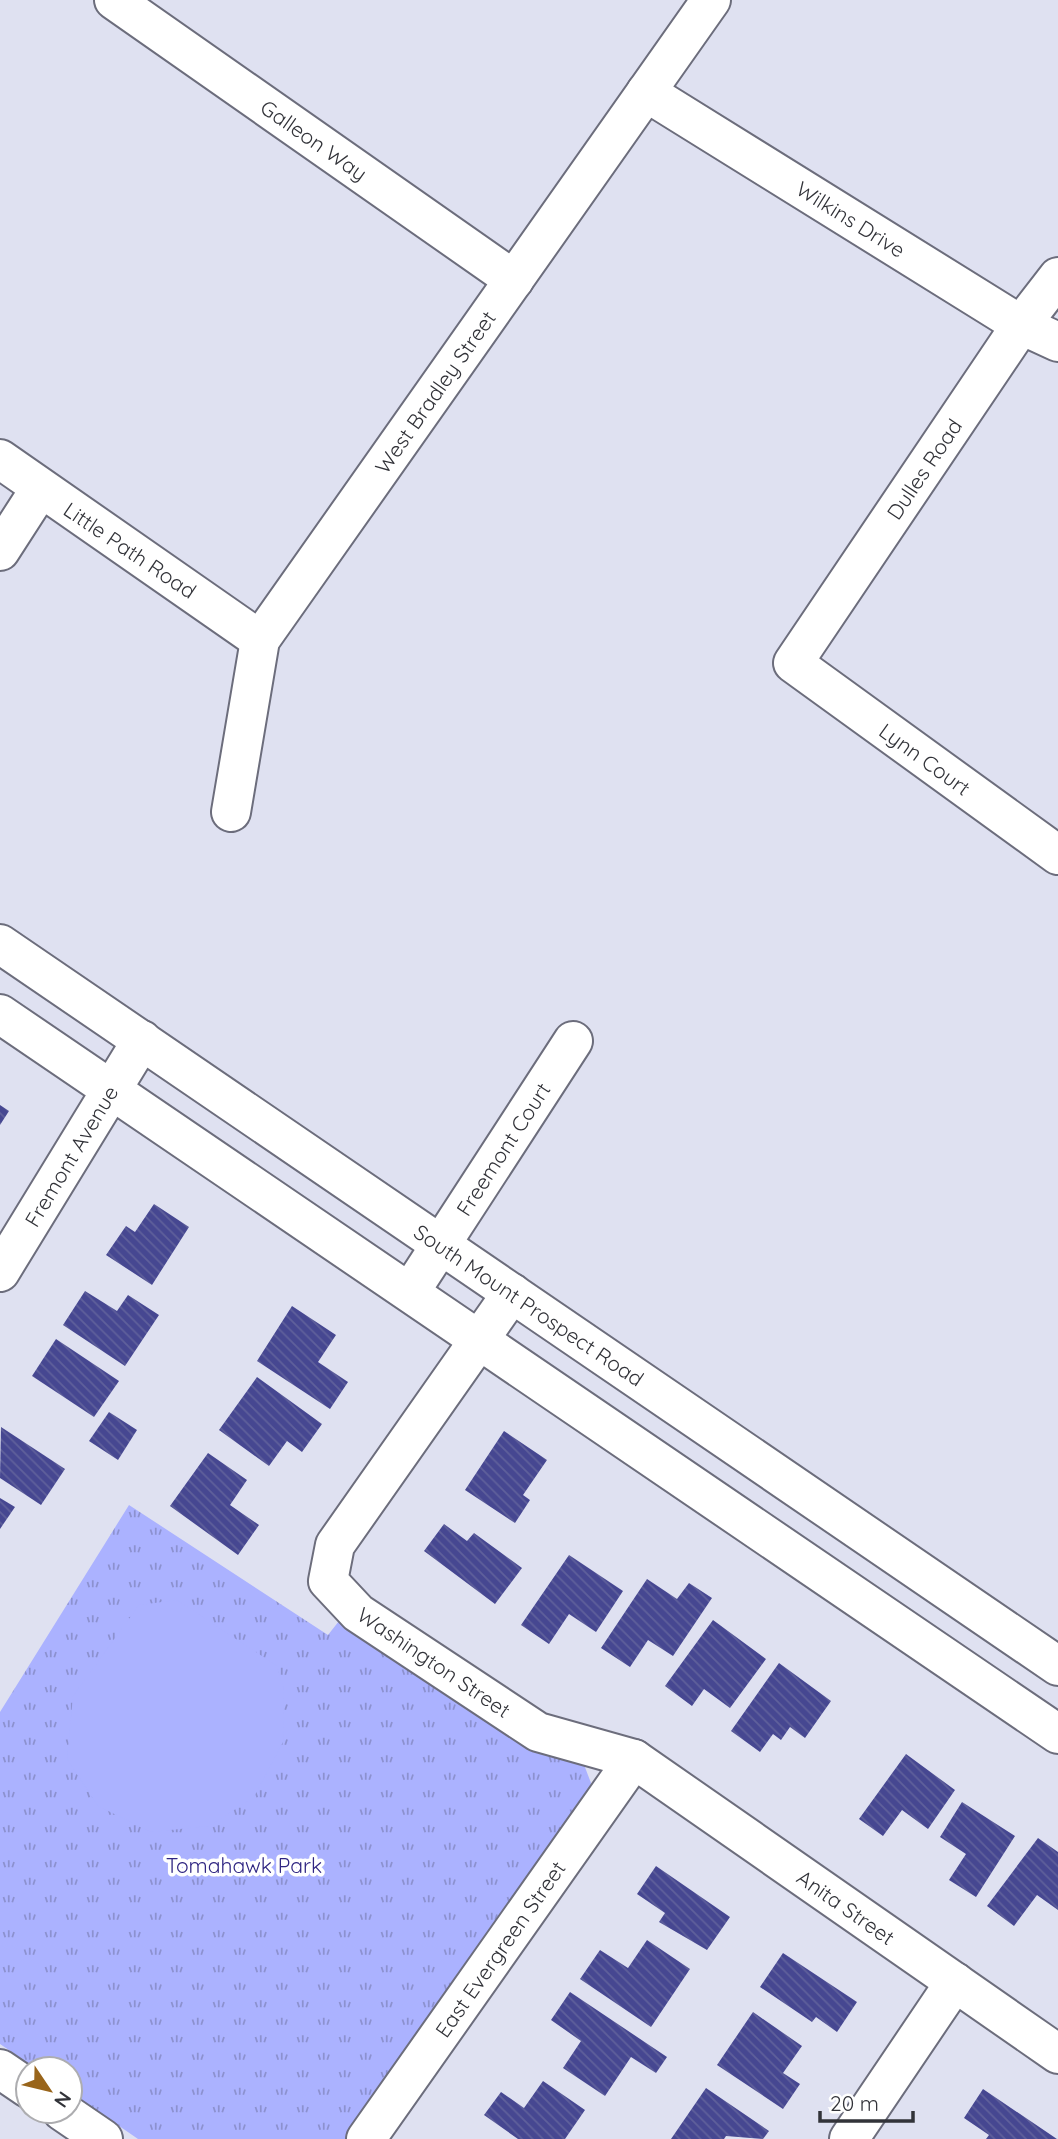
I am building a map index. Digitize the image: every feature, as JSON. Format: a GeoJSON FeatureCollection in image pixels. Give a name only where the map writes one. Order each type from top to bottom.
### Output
{"type":"FeatureCollection","features":[{"type":"Feature","properties":{"kind":"street","name":"Galleon Way"},"geometry":{"type":"LineString","coordinates":[[114,0],[514,281]]}},
{"type":"Feature","properties":{"kind":"street","name":"West Bradley Street"},"geometry":{"type":"LineString","coordinates":[[232,813],[260,640],[710,0]]}},
{"type":"Feature","properties":{"kind":"street","name":"Wilkins Drive"},"geometry":{"type":"LineString","coordinates":[[646,92],[1021,325],[1058,342]]}},
{"type":"Feature","properties":{"kind":"street","name":"Dulles Road"},"geometry":{"type":"LineString","coordinates":[[793,663],[1021,325],[1058,277]]}},
{"type":"Feature","properties":{"kind":"street","name":"Little Path Road"},"geometry":{"type":"LineString","coordinates":[[0,459],[260,640]]}},
{"type":"Feature","properties":{"kind":"street"},"geometry":{"type":"LineString","coordinates":[[0,551],[40,489]]}},
{"type":"Feature","properties":{"kind":"street","name":"Lynn Court"},"geometry":{"type":"LineString","coordinates":[[793,663],[1058,855]]}},
{"type":"Feature","properties":{"kind":"street","name":"South Mount Prospect Road"},"geometry":{"type":"LineString","coordinates":[[0,944],[1058,1666]]}},
{"type":"Feature","properties":{"kind":"street"},"geometry":{"type":"LineString","coordinates":[[0,1014],[1058,1734]]}},
{"type":"Feature","properties":{"kind":"street","name":"Fremont Avenue"},"geometry":{"type":"LineString","coordinates":[[0,1272],[142,1040]]}},
{"type":"Feature","properties":{"kind":"street","name":"Freemont Court"},"geometry":{"type":"LineString","coordinates":[[410,1292],[573,1041]]}},
{"type":"Feature","properties":{"kind":"street","name":"Washington Street"},"geometry":{"type":"LineString","coordinates":[[512,1293],[335,1545],[328,1581],[358,1613],[538,1732],[634,1759]]}},
{"type":"Feature","properties":{"kind":"street","name":"Anita Street"},"geometry":{"type":"LineString","coordinates":[[634,1759],[1058,2054]]}},
{"type":"Feature","properties":{"kind":"street","name":"East Evergreen Street"},"geometry":{"type":"LineString","coordinates":[[366,2139],[634,1759]]}},
{"type":"Feature","properties":{"kind":"street"},"geometry":{"type":"LineString","coordinates":[[849,2139],[955,1982]]}},
{"type":"Feature","properties":{"kind":"green space","name":"Tomahawk Park"},"geometry":{"type":"Polygon","coordinates":[[[129,1505],[328,1635],[339,1621],[583,1762],[591,1783],[585,1804],[351,2139],[138,2139],[84,2102],[84,2055],[16,2055],[0,2044],[0,1712],[129,1505]]]}},
{"type":"Feature","properties":{"kind":"green space"},"geometry":{"type":"Polygon","coordinates":[[[177,1600],[277,1666],[284,1690],[283,1742],[254,1797],[209,1826],[151,1832],[98,1806],[67,1759],[73,1696],[139,1605],[177,1600]]]}},
{"type":"Feature","properties":{"kind":"building"},"geometry":{"type":"Polygon","coordinates":[[[0,1105],[9,1111],[0,1125],[0,1105]]]}},
{"type":"Feature","properties":{"kind":"building"},"geometry":{"type":"Polygon","coordinates":[[[154,1204],[189,1227],[152,1285],[106,1255],[126,1226],[135,1232],[154,1204]]]}},
{"type":"Feature","properties":{"kind":"building"},"geometry":{"type":"Polygon","coordinates":[[[85,1291],[117,1311],[128,1295],[159,1315],[125,1366],[63,1325],[85,1291]]]}},
{"type":"Feature","properties":{"kind":"building"},"geometry":{"type":"Polygon","coordinates":[[[292,1306],[336,1335],[318,1362],[348,1382],[330,1409],[257,1361],[292,1306]]]}},
{"type":"Feature","properties":{"kind":"building"},"geometry":{"type":"Polygon","coordinates":[[[56,1339],[119,1381],[94,1417],[32,1376],[56,1339]]]}},
{"type":"Feature","properties":{"kind":"building"},"geometry":{"type":"Polygon","coordinates":[[[257,1377],[322,1424],[302,1452],[287,1441],[269,1466],[219,1430],[257,1377]]]}},
{"type":"Feature","properties":{"kind":"building"},"geometry":{"type":"Polygon","coordinates":[[[109,1412],[137,1430],[118,1460],[89,1441],[109,1412]]]}},
{"type":"Feature","properties":{"kind":"building"},"geometry":{"type":"Polygon","coordinates":[[[1,1427],[65,1469],[41,1505],[0,1478],[1,1427]]]}},
{"type":"Feature","properties":{"kind":"building"},"geometry":{"type":"Polygon","coordinates":[[[504,1431],[547,1460],[523,1495],[530,1500],[515,1523],[465,1490],[504,1431]]]}},
{"type":"Feature","properties":{"kind":"building"},"geometry":{"type":"Polygon","coordinates":[[[208,1453],[247,1480],[230,1505],[259,1525],[238,1555],[170,1506],[208,1453]]]}},
{"type":"Feature","properties":{"kind":"building"},"geometry":{"type":"Polygon","coordinates":[[[0,1498],[15,1507],[0,1529],[0,1498]]]}},
{"type":"Feature","properties":{"kind":"building"},"geometry":{"type":"Polygon","coordinates":[[[444,1524],[467,1541],[474,1533],[522,1568],[495,1604],[424,1551],[444,1524]]]}},
{"type":"Feature","properties":{"kind":"building"},"geometry":{"type":"Polygon","coordinates":[[[569,1555],[623,1591],[596,1632],[569,1614],[549,1644],[521,1625],[569,1555]]]}},
{"type":"Feature","properties":{"kind":"building"},"geometry":{"type":"Polygon","coordinates":[[[647,1579],[677,1599],[689,1583],[712,1598],[673,1656],[648,1640],[630,1667],[601,1648],[647,1579]]]}},
{"type":"Feature","properties":{"kind":"building"},"geometry":{"type":"Polygon","coordinates":[[[713,1620],[766,1659],[730,1708],[704,1689],[692,1706],[665,1686],[713,1620]]]}},
{"type":"Feature","properties":{"kind":"building"},"geometry":{"type":"Polygon","coordinates":[[[779,1663],[831,1701],[805,1738],[790,1727],[781,1740],[773,1734],[760,1752],[731,1731],[779,1663]]]}},
{"type":"Feature","properties":{"kind":"building"},"geometry":{"type":"Polygon","coordinates":[[[906,1754],[955,1790],[928,1829],[902,1810],[883,1836],[859,1819],[906,1754]]]}},
{"type":"Feature","properties":{"kind":"building"},"geometry":{"type":"Polygon","coordinates":[[[962,1802],[1015,1836],[976,1897],[949,1880],[966,1854],[940,1837],[962,1802]]]}},
{"type":"Feature","properties":{"kind":"building"},"geometry":{"type":"Polygon","coordinates":[[[1038,1838],[1058,1852],[1058,1910],[1037,1895],[1014,1926],[987,1906],[1038,1838]]]}},
{"type":"Feature","properties":{"kind":"building"},"geometry":{"type":"Polygon","coordinates":[[[656,1866],[730,1917],[707,1950],[659,1922],[665,1913],[637,1894],[656,1866]]]}},
{"type":"Feature","properties":{"kind":"building"},"geometry":{"type":"Polygon","coordinates":[[[647,1940],[690,1969],[651,2027],[580,1979],[600,1950],[628,1968],[647,1940]]]}},
{"type":"Feature","properties":{"kind":"building"},"geometry":{"type":"Polygon","coordinates":[[[783,1953],[857,2002],[837,2032],[816,2017],[812,2022],[760,1987],[783,1953]]]}},
{"type":"Feature","properties":{"kind":"building"},"geometry":{"type":"Polygon","coordinates":[[[570,1992],[667,2057],[656,2073],[631,2057],[605,2096],[563,2068],[581,2041],[551,2020],[570,1992]]]}},
{"type":"Feature","properties":{"kind":"building"},"geometry":{"type":"Polygon","coordinates":[[[753,2012],[802,2046],[783,2073],[800,2084],[783,2109],[717,2065],[753,2012]]]}},
{"type":"Feature","properties":{"kind":"building"},"geometry":{"type":"Polygon","coordinates":[[[543,2081],[585,2110],[565,2139],[518,2139],[484,2115],[501,2092],[524,2108],[543,2081]]]}},
{"type":"Feature","properties":{"kind":"building"},"geometry":{"type":"Polygon","coordinates":[[[706,2088],[769,2131],[763,2139],[726,2136],[724,2139],[671,2139],[706,2088]]]}},
{"type":"Feature","properties":{"kind":"building"},"geometry":{"type":"Polygon","coordinates":[[[983,2089],[1057,2139],[986,2139],[989,2135],[964,2118],[983,2089]]]}}]}
